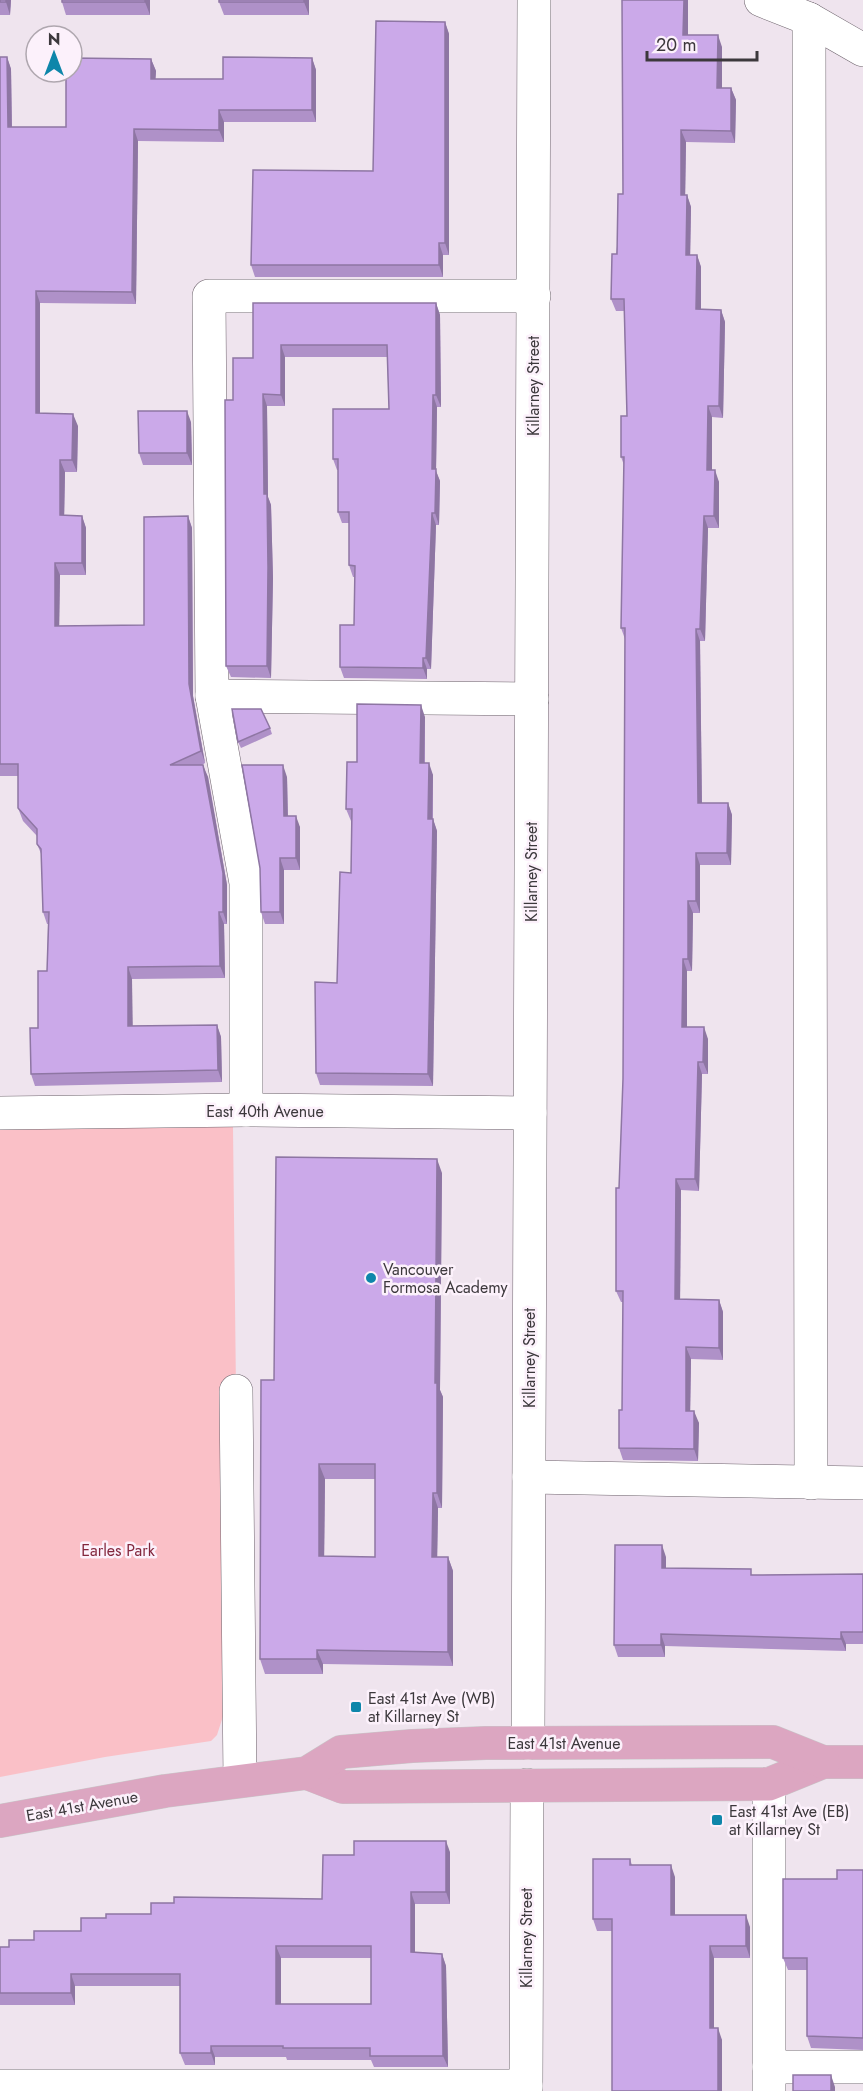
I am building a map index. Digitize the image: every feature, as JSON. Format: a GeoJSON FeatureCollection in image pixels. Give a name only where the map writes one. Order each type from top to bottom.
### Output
{"type":"FeatureCollection","features":[{"type":"Feature","properties":{"kind":"main road","name":"East 41st Avenue"},"geometry":{"type":"LineString","coordinates":[[307,1773],[341,1752],[412,1746],[528,1743],[773,1742],[823,1762]]}},
{"type":"Feature","properties":{"kind":"main road","name":"East 41st Avenue"},"geometry":{"type":"LineString","coordinates":[[0,1821],[240,1779],[307,1773],[343,1787],[769,1784],[823,1762],[863,1761]]}},
{"type":"Feature","properties":{"kind":"street","name":"Killarney Street"},"geometry":{"type":"LineString","coordinates":[[528,1743],[534,0]]}},
{"type":"Feature","properties":{"kind":"street"},"geometry":{"type":"LineString","coordinates":[[761,0],[809,19],[863,50]]}},
{"type":"Feature","properties":{"kind":"street"},"geometry":{"type":"LineString","coordinates":[[809,19],[811,1483]]}},
{"type":"Feature","properties":{"kind":"street"},"geometry":{"type":"LineString","coordinates":[[246,1110],[246,883],[212,696],[209,296],[534,296]]}},
{"type":"Feature","properties":{"kind":"street"},"geometry":{"type":"LineString","coordinates":[[212,696],[532,699]]}},
{"type":"Feature","properties":{"kind":"street","name":"East 40th Avenue"},"geometry":{"type":"LineString","coordinates":[[0,1113],[246,1110],[530,1113]]}},
{"type":"Feature","properties":{"kind":"street"},"geometry":{"type":"LineString","coordinates":[[236,1391],[240,1779]]}},
{"type":"Feature","properties":{"kind":"street"},"geometry":{"type":"LineString","coordinates":[[529,1478],[863,1483]]}},
{"type":"Feature","properties":{"kind":"street"},"geometry":{"type":"LineString","coordinates":[[769,1784],[769,2079],[863,2067]]}},
{"type":"Feature","properties":{"kind":"street","name":"Killarney Street"},"geometry":{"type":"LineString","coordinates":[[526,2088],[527,1785]]}},
{"type":"Feature","properties":{"kind":"street"},"geometry":{"type":"LineString","coordinates":[[0,2086],[526,2088]]}},
{"type":"Feature","properties":{"kind":"green space","name":"Earles Park"},"geometry":{"type":"Polygon","coordinates":[[[233,1127],[236,1391],[225,1710],[217,1735],[211,1741],[105,1757],[0,1777],[0,1128],[233,1127]]]}},
{"type":"Feature","properties":{"kind":"building"},"geometry":{"type":"Polygon","coordinates":[[[62,0],[145,0],[145,2],[62,2],[62,0]]]}},
{"type":"Feature","properties":{"kind":"building"},"geometry":{"type":"Polygon","coordinates":[[[219,0],[304,0],[304,2],[219,2],[219,0]]]}},
{"type":"Feature","properties":{"kind":"building"},"geometry":{"type":"Polygon","coordinates":[[[622,0],[684,0],[683,35],[718,35],[717,88],[731,88],[731,131],[681,130],[681,195],[687,195],[686,255],[697,255],[696,309],[721,310],[719,406],[708,406],[707,470],[715,470],[714,516],[704,516],[700,629],[696,629],[698,803],[728,803],[727,853],[696,853],[696,901],[688,901],[688,959],[683,959],[682,1027],[704,1027],[703,1062],[698,1062],[695,1179],[676,1179],[675,1299],[719,1300],[719,1348],[686,1347],[686,1411],[694,1411],[694,1449],[619,1448],[619,1410],[622,1410],[623,1291],[616,1291],[616,1188],[619,1188],[623,1079],[625,628],[621,628],[624,457],[621,457],[621,416],[627,416],[624,299],[611,299],[612,254],[617,254],[618,194],[623,194],[622,0]]]}},
{"type":"Feature","properties":{"kind":"building"},"geometry":{"type":"Polygon","coordinates":[[[376,21],[445,22],[445,243],[439,243],[439,265],[251,265],[253,170],[373,171],[376,21]]]}},
{"type":"Feature","properties":{"kind":"building"},"geometry":{"type":"Polygon","coordinates":[[[0,57],[7,57],[8,127],[66,127],[66,84],[84,84],[84,58],[151,59],[151,79],[223,79],[223,57],[312,58],[312,110],[219,110],[219,130],[134,129],[132,292],[36,291],[36,413],[73,414],[72,460],[60,460],[60,515],[82,516],[82,563],[55,563],[55,626],[144,625],[144,517],[188,516],[189,684],[201,751],[170,765],[203,765],[223,873],[223,912],[219,912],[220,966],[128,967],[128,1026],[217,1025],[218,1070],[31,1074],[30,1028],[38,1028],[38,971],[47,971],[49,912],[43,912],[41,849],[37,844],[37,829],[18,808],[18,764],[0,764],[0,57]]]}},
{"type":"Feature","properties":{"kind":"building"},"geometry":{"type":"Polygon","coordinates":[[[253,303],[436,303],[436,395],[433,395],[432,469],[436,469],[435,513],[432,513],[426,658],[423,658],[423,668],[340,667],[340,625],[354,625],[355,566],[349,565],[349,512],[338,512],[338,459],[333,459],[333,409],[389,409],[387,345],[281,345],[281,395],[263,394],[264,494],[267,494],[267,666],[226,666],[225,400],[233,400],[233,358],[253,358],[253,303]]]}},
{"type":"Feature","properties":{"kind":"building"},"geometry":{"type":"Polygon","coordinates":[[[138,411],[187,411],[187,453],[139,453],[138,411]]]}},
{"type":"Feature","properties":{"kind":"building"},"geometry":{"type":"Polygon","coordinates":[[[357,704],[421,705],[420,763],[429,763],[428,819],[433,819],[428,1074],[316,1073],[315,982],[337,983],[340,872],[351,873],[352,809],[346,809],[347,762],[357,762],[357,704]]]}},
{"type":"Feature","properties":{"kind":"building"},"geometry":{"type":"Polygon","coordinates":[[[232,709],[261,709],[270,728],[238,742],[232,709]]]}},
{"type":"Feature","properties":{"kind":"building"},"geometry":{"type":"Polygon","coordinates":[[[242,765],[283,765],[284,816],[296,816],[296,858],[280,858],[280,912],[261,912],[260,868],[242,765]]]}},
{"type":"Feature","properties":{"kind":"building"},"geometry":{"type":"Polygon","coordinates":[[[276,1157],[437,1159],[435,1383],[437,1383],[437,1493],[433,1493],[432,1557],[448,1557],[448,1652],[317,1650],[317,1659],[260,1659],[261,1380],[274,1380],[276,1157]],[[319,1464],[319,1556],[375,1557],[375,1464],[319,1464]]]}},
{"type":"Feature","properties":{"kind":"building"},"geometry":{"type":"Polygon","coordinates":[[[615,1545],[662,1545],[662,1568],[751,1569],[751,1575],[863,1574],[863,1632],[841,1632],[841,1639],[661,1634],[661,1645],[614,1645],[615,1545]]]}},
{"type":"Feature","properties":{"kind":"building"},"geometry":{"type":"Polygon","coordinates":[[[354,1841],[446,1841],[446,1892],[411,1892],[411,1952],[442,1954],[443,2056],[370,2056],[370,2048],[283,2048],[283,2046],[211,2046],[211,2053],[180,2053],[180,1974],[71,1974],[71,1993],[0,1993],[0,1947],[9,1947],[9,1940],[34,1940],[34,1931],[81,1931],[81,1918],[106,1918],[106,1914],[151,1914],[151,1903],[174,1903],[174,1897],[322,1899],[323,1855],[354,1855],[354,1841]],[[276,1946],[276,2004],[371,2004],[371,1946],[276,1946]]]}},
{"type":"Feature","properties":{"kind":"building"},"geometry":{"type":"Polygon","coordinates":[[[593,1859],[630,1859],[630,1865],[671,1865],[671,1915],[746,1915],[746,1946],[710,1946],[710,2028],[718,2028],[718,2091],[612,2091],[612,1919],[593,1919],[593,1859]]]}},
{"type":"Feature","properties":{"kind":"building"},"geometry":{"type":"Polygon","coordinates":[[[837,1870],[863,1870],[863,2038],[807,2036],[807,1958],[783,1958],[783,1879],[837,1879],[837,1870]]]}},
{"type":"Feature","properties":{"kind":"building"},"geometry":{"type":"Polygon","coordinates":[[[793,2075],[831,2075],[831,2091],[793,2091],[793,2075]]]}},
{"type":"Feature","properties":{"kind":"place","name":"Vancouver Formosa Academy"},"geometry":{"type":"Point","coordinates":[371,1278]}},
{"type":"Feature","properties":{"kind":"place","name":"East 41st Ave (WB) at Killarney St"},"geometry":{"type":"Point","coordinates":[356,1707]}},
{"type":"Feature","properties":{"kind":"place","name":"East 41st Ave (EB) at Killarney St"},"geometry":{"type":"Point","coordinates":[717,1820]}}]}
